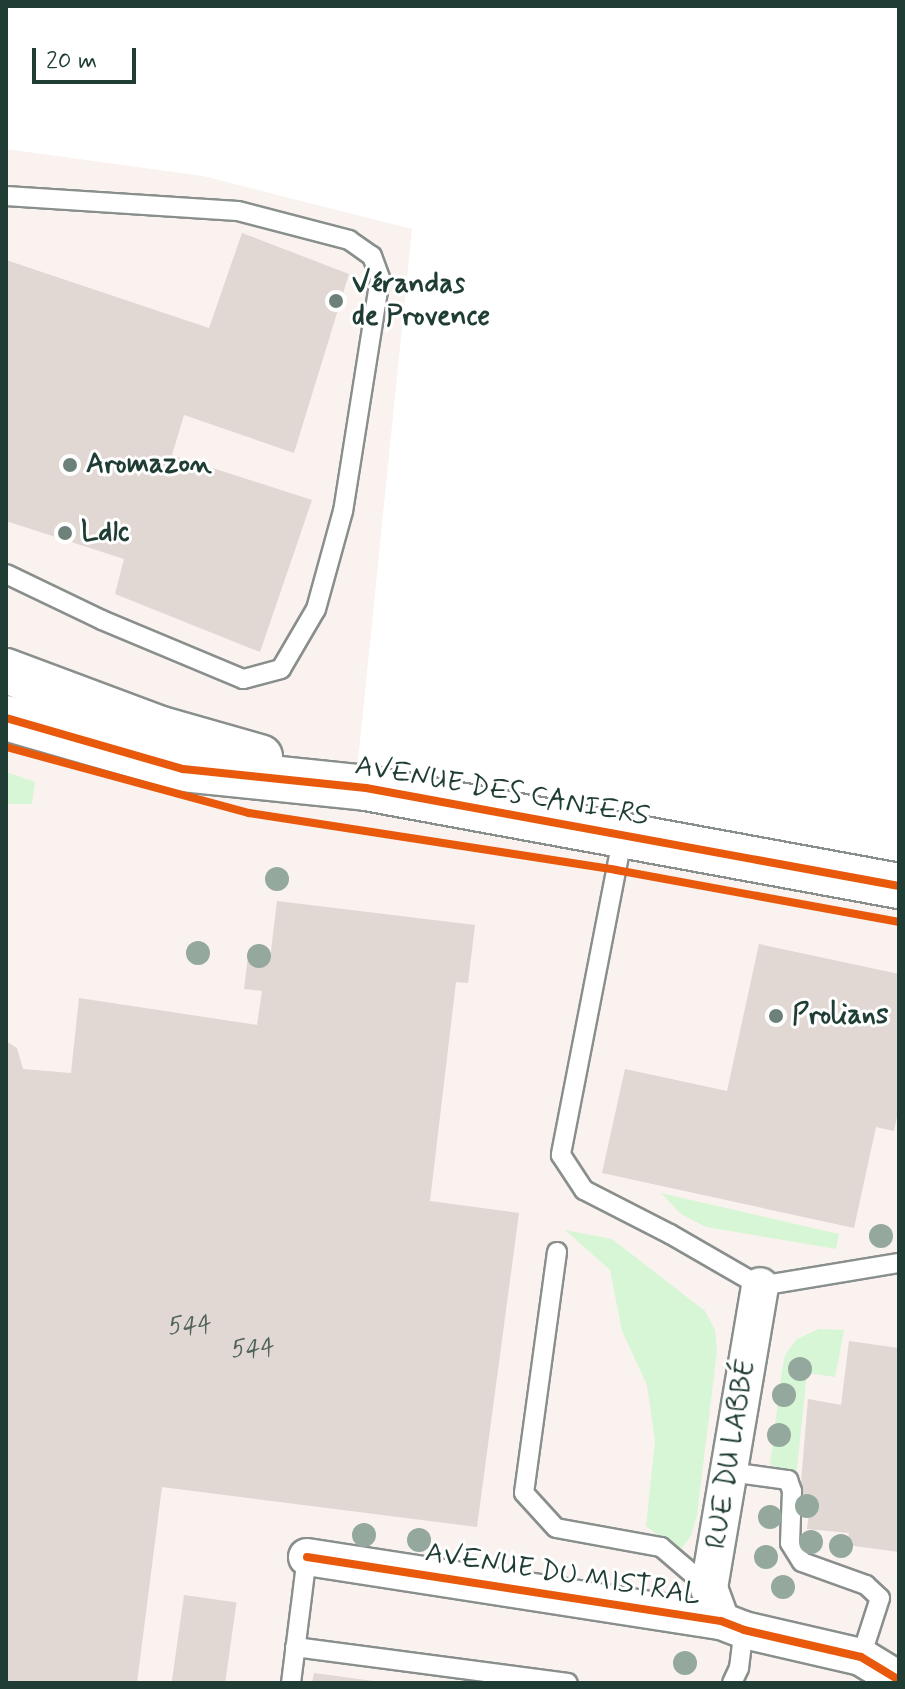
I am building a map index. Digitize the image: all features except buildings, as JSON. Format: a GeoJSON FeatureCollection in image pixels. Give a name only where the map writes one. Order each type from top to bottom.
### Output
{"type":"FeatureCollection","features":[{"type":"Feature","properties":{"kind":"street","name":"AVENUE DES CANIERS"},"geometry":{"type":"LineString","coordinates":[[6,671],[161,729],[366,788]]}},
{"type":"Feature","properties":{"kind":"street","name":"AVENUE DES CANIERS"},"geometry":{"type":"LineString","coordinates":[[6,718],[183,769],[366,788],[899,886]]}},
{"type":"Feature","properties":{"kind":"street","name":"RUE DU LABBÉ"},"geometry":{"type":"LineString","coordinates":[[725,1613],[730,1472],[760,1286]]}},
{"type":"Feature","properties":{"kind":"street","name":"AVENUE DU MISTRAL"},"geometry":{"type":"LineString","coordinates":[[307,1557],[725,1613],[861,1657],[899,1680]]}},
{"type":"Feature","properties":{"kind":"lane"},"geometry":{"type":"LineString","coordinates":[[6,196],[238,211],[349,240],[372,256],[380,278],[343,511],[316,609],[281,669],[243,679],[102,620],[6,574]]}},
{"type":"Feature","properties":{"kind":"lane"},"geometry":{"type":"LineString","coordinates":[[623,835],[561,1155],[584,1190],[760,1286],[899,1263]]}},
{"type":"Feature","properties":{"kind":"lane"},"geometry":{"type":"LineString","coordinates":[[557,1252],[524,1493],[556,1528],[661,1547],[725,1613],[739,1668],[732,1683]]}},
{"type":"Feature","properties":{"kind":"lane"},"geometry":{"type":"LineString","coordinates":[[730,1472],[788,1480],[792,1491],[790,1543],[802,1562],[866,1585],[880,1598],[861,1657]]}},
{"type":"Feature","properties":{"kind":"lane"},"geometry":{"type":"LineString","coordinates":[[291,1683],[307,1557]]}},
{"type":"Feature","properties":{"kind":"lane"},"geometry":{"type":"LineString","coordinates":[[295,1647],[568,1683]]}},
{"type":"Feature","properties":{"kind":"shaded area"},"geometry":{"type":"Polygon","coordinates":[[[6,149],[203,176],[412,229],[358,761],[899,863],[899,1683],[6,1683],[6,149]]]}},
{"type":"Feature","properties":{"kind":"green space"},"geometry":{"type":"Polygon","coordinates":[[[6,772],[35,782],[32,804],[6,804],[6,772]]]}},
{"type":"Feature","properties":{"kind":"green space"},"geometry":{"type":"Polygon","coordinates":[[[661,1193],[839,1234],[836,1249],[706,1227],[681,1214],[661,1193]]]}},
{"type":"Feature","properties":{"kind":"green space"},"geometry":{"type":"Polygon","coordinates":[[[565,1230],[612,1239],[705,1311],[715,1330],[717,1351],[697,1515],[691,1536],[679,1552],[646,1526],[655,1441],[647,1385],[622,1331],[610,1270],[565,1230]]]}},
{"type":"Feature","properties":{"kind":"green space"},"geometry":{"type":"Polygon","coordinates":[[[819,1329],[844,1330],[835,1377],[807,1373],[796,1477],[770,1464],[782,1370],[785,1355],[797,1339],[819,1329]]]}},
{"type":"Feature","properties":{"kind":"cycle path"},"geometry":{"type":"LineString","coordinates":[[6,718],[183,769],[366,788],[899,886]]}},
{"type":"Feature","properties":{"kind":"cycle path"},"geometry":{"type":"LineString","coordinates":[[6,747],[249,813],[616,870],[899,922]]}},
{"type":"Feature","properties":{"kind":"cycle path"},"geometry":{"type":"LineString","coordinates":[[307,1557],[721,1621],[744,1630],[861,1657],[899,1680]]}},
{"type":"Feature","properties":{"kind":"place","name":"Vérandas de Provence"},"geometry":{"type":"Point","coordinates":[336,301]}},
{"type":"Feature","properties":{"kind":"place","name":"Aromazon"},"geometry":{"type":"Point","coordinates":[70,465]}},
{"type":"Feature","properties":{"kind":"place","name":"Ldlc"},"geometry":{"type":"Point","coordinates":[65,533]}},
{"type":"Feature","properties":{"kind":"place","name":"Prolians"},"geometry":{"type":"Point","coordinates":[776,1016]}}]}
